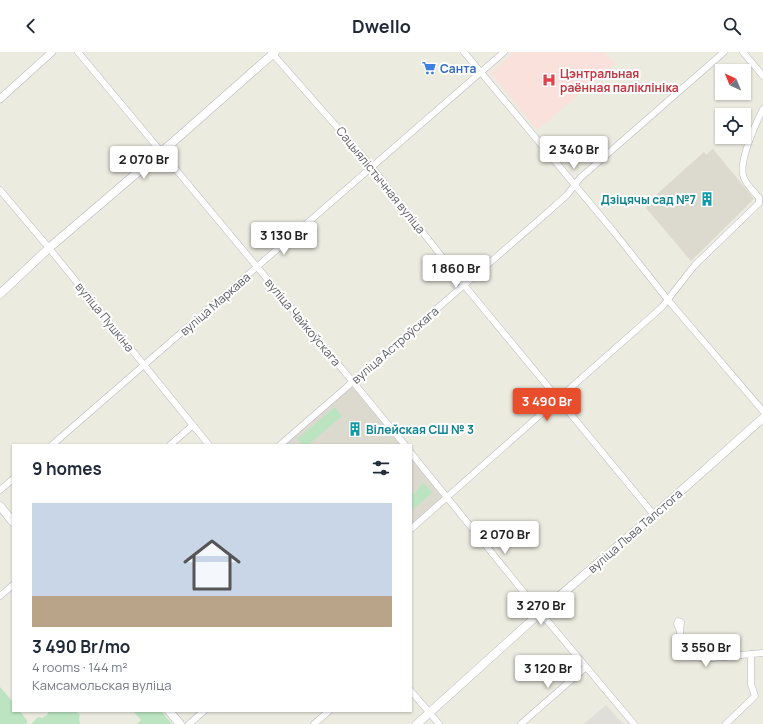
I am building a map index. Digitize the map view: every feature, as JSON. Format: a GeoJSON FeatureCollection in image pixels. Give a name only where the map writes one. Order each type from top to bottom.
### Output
{"type":"FeatureCollection","features":[{"type":"Feature","properties":{"kind":"main road"},"geometry":{"type":"LineString","coordinates":[[0,294],[49,248],[273,53]]}},
{"type":"Feature","properties":{"kind":"main road","name":"вуліца Льва Талстога"},"geometry":{"type":"LineString","coordinates":[[417,724],[541,612],[654,515],[763,418]]}},
{"type":"Feature","properties":{"kind":"main road"},"geometry":{"type":"LineString","coordinates":[[0,506],[12,521]]}},
{"type":"Feature","properties":{"kind":"main road"},"geometry":{"type":"LineString","coordinates":[[170,712],[180,724]]}},
{"type":"Feature","properties":{"kind":"street"},"geometry":{"type":"LineString","coordinates":[[0,99],[52,52]]}},
{"type":"Feature","properties":{"kind":"street","name":"вуліца Чайкоўскага"},"geometry":{"type":"LineString","coordinates":[[78,52],[404,444]]}},
{"type":"Feature","properties":{"kind":"street"},"geometry":{"type":"LineString","coordinates":[[464,52],[480,73],[525,124],[668,300],[763,411]]}},
{"type":"Feature","properties":{"kind":"street","name":"вуліца Маркава"},"geometry":{"type":"LineString","coordinates":[[53,444],[504,52]]}},
{"type":"Feature","properties":{"kind":"street","name":"вуліца Астроўскага"},"geometry":{"type":"LineString","coordinates":[[281,444],[546,215],[567,195],[580,178],[724,52]]}},
{"type":"Feature","properties":{"kind":"street"},"geometry":{"type":"LineString","coordinates":[[742,52],[763,76]]}},
{"type":"Feature","properties":{"kind":"street","name":"Сацыялістычная вуліца"},"geometry":{"type":"LineString","coordinates":[[273,53],[372,167],[464,285],[654,515]]}},
{"type":"Feature","properties":{"kind":"street"},"geometry":{"type":"LineString","coordinates":[[412,528],[662,307],[694,266],[759,203],[759,198],[743,177],[742,168],[750,137],[763,109]]}},
{"type":"Feature","properties":{"kind":"street","name":"вуліца Пушкіна"},"geometry":{"type":"LineString","coordinates":[[0,190],[208,444]]}},
{"type":"Feature","properties":{"kind":"street"},"geometry":{"type":"LineString","coordinates":[[171,444],[192,426]]}},
{"type":"Feature","properties":{"kind":"street"},"geometry":{"type":"LineString","coordinates":[[412,454],[634,724]]}},
{"type":"Feature","properties":{"kind":"street"},"geometry":{"type":"LineString","coordinates":[[0,490],[12,480]]}},
{"type":"Feature","properties":{"kind":"street"},"geometry":{"type":"LineString","coordinates":[[0,596],[12,586]]}},
{"type":"Feature","properties":{"kind":"street"},"geometry":{"type":"LineString","coordinates":[[680,631],[682,646],[686,652],[694,657],[702,659],[763,653]]}},
{"type":"Feature","properties":{"kind":"street"},"geometry":{"type":"LineString","coordinates":[[726,724],[754,696],[750,684],[750,654]]}},
{"type":"Feature","properties":{"kind":"street"},"geometry":{"type":"LineString","coordinates":[[521,724],[586,667]]}},
{"type":"Feature","properties":{"kind":"street"},"geometry":{"type":"LineString","coordinates":[[412,692],[439,724]]}},
{"type":"Feature","properties":{"kind":"street"},"geometry":{"type":"LineString","coordinates":[[189,724],[203,712]]}},
{"type":"Feature","properties":{"kind":"street"},"geometry":{"type":"LineString","coordinates":[[314,724],[329,712]]}},
{"type":"Feature","properties":{"kind":"shaded area"},"geometry":{"type":"Polygon","coordinates":[[[514,52],[604,52],[615,64],[537,130],[491,73],[514,52]]]}},
{"type":"Feature","properties":{"kind":"shaded area"},"geometry":{"type":"Polygon","coordinates":[[[713,149],[754,199],[691,261],[646,208],[657,194],[704,152],[706,155],[713,149]]]}},
{"type":"Feature","properties":{"kind":"shaded area"},"geometry":{"type":"Polygon","coordinates":[[[353,386],[400,444],[285,444],[353,386]]]}},
{"type":"Feature","properties":{"kind":"shaded area"},"geometry":{"type":"Polygon","coordinates":[[[412,459],[442,497],[412,524],[412,459]]]}},
{"type":"Feature","properties":{"kind":"shaded area"},"geometry":{"type":"Polygon","coordinates":[[[606,705],[623,724],[584,724],[606,705]]]}},
{"type":"Feature","properties":{"kind":"green space"},"geometry":{"type":"Polygon","coordinates":[[[335,407],[342,416],[309,444],[302,444],[297,439],[335,407]]]}},
{"type":"Feature","properties":{"kind":"green space"},"geometry":{"type":"Polygon","coordinates":[[[424,483],[432,493],[412,510],[412,494],[416,492],[421,484],[424,483]]]}},
{"type":"Feature","properties":{"kind":"green space"},"geometry":{"type":"Polygon","coordinates":[[[0,687],[12,701],[12,712],[21,712],[28,722],[25,724],[0,724],[0,687]]]}},
{"type":"Feature","properties":{"kind":"green space"},"geometry":{"type":"Polygon","coordinates":[[[48,712],[77,712],[80,715],[80,724],[31,724],[38,717],[42,718],[48,712]]]}},
{"type":"Feature","properties":{"kind":"green space"},"geometry":{"type":"Polygon","coordinates":[[[134,712],[162,712],[172,724],[137,724],[141,720],[134,712]]]}},
{"type":"Feature","properties":{"kind":"place","name":"Санта"},"geometry":{"type":"Point","coordinates":[429,68]}},
{"type":"Feature","properties":{"kind":"place","name":"Цэнтральная раённая паліклініка"},"geometry":{"type":"Point","coordinates":[549,80]}},
{"type":"Feature","properties":{"kind":"place","name":"Дзіцячы сад №7"},"geometry":{"type":"Point","coordinates":[707,199]}},
{"type":"Feature","properties":{"kind":"place","name":"Вілейская СШ № 3"},"geometry":{"type":"Point","coordinates":[355,429]}}]}
